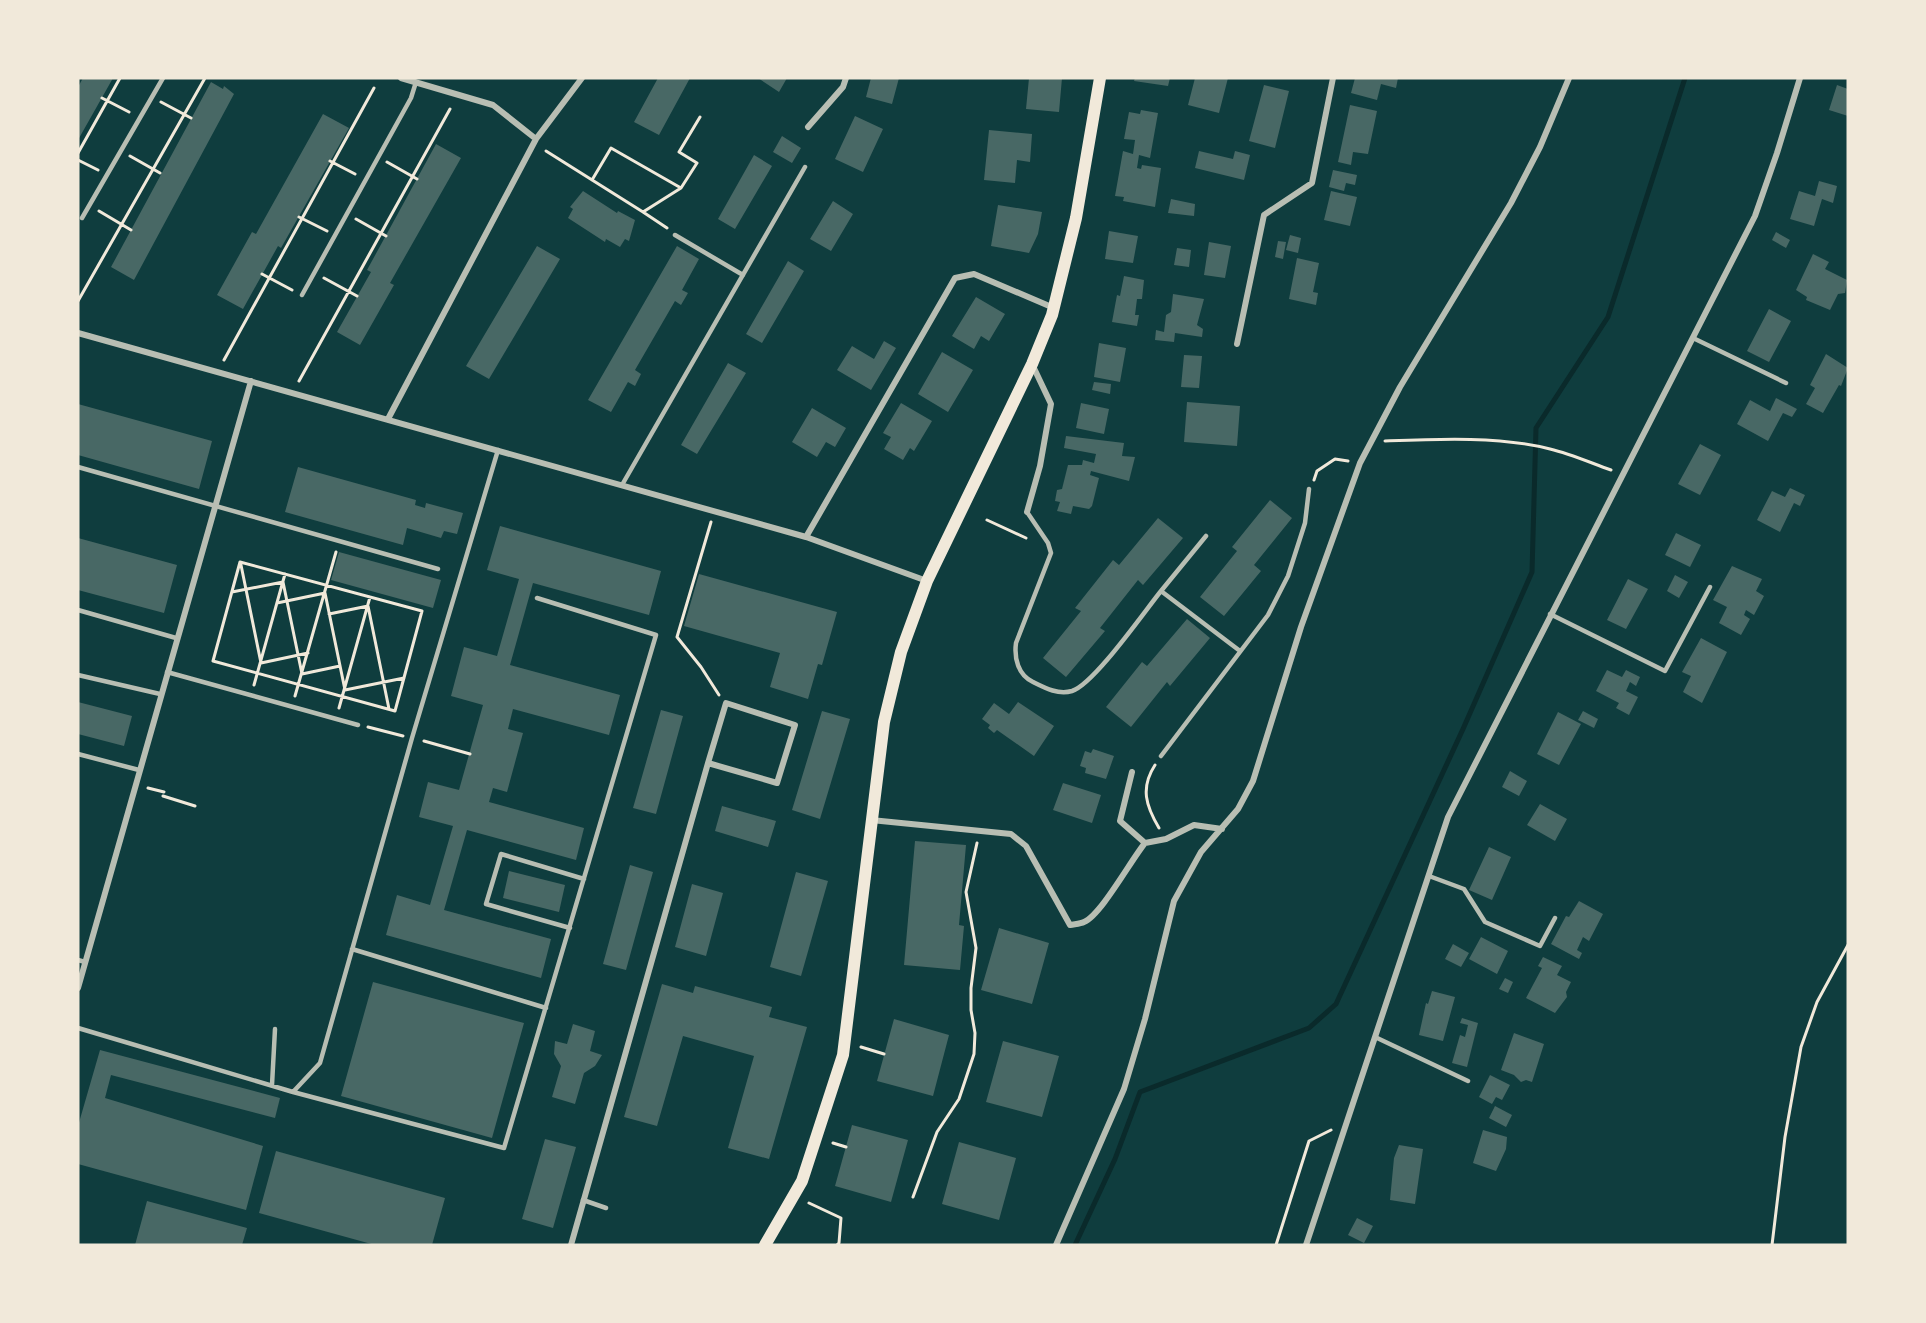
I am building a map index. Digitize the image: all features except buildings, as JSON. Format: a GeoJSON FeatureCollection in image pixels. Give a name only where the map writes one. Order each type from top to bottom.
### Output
{"type":"FeatureCollection","features":[{"type":"Feature","properties":{"kind":"main road"},"geometry":{"type":"LineString","coordinates":[[765,1245],[802,1181],[843,1055],[859,937],[870,820],[884,722],[901,652],[927,581],[1032,363],[1054,308],[1076,218],[1100,78]]}},
{"type":"Feature","properties":{"kind":"street"},"geometry":{"type":"LineString","coordinates":[[402,78],[493,105],[536,140]]}},
{"type":"Feature","properties":{"kind":"street"},"geometry":{"type":"LineString","coordinates":[[388,419],[536,140],[582,78]]}},
{"type":"Feature","properties":{"kind":"street"},"geometry":{"type":"LineString","coordinates":[[808,127],[843,87],[846,78]]}},
{"type":"Feature","properties":{"kind":"street"},"geometry":{"type":"LineString","coordinates":[[1237,344],[1264,215],[1312,183],[1334,78]]}},
{"type":"Feature","properties":{"kind":"street"},"geometry":{"type":"LineString","coordinates":[[1056,1245],[1124,1089],[1145,1019],[1174,901],[1201,852],[1238,809],[1253,781],[1301,627],[1360,463],[1400,387],[1511,203],[1540,147],[1569,78]]}},
{"type":"Feature","properties":{"kind":"street"},"geometry":{"type":"LineString","coordinates":[[1306,1245],[1448,817],[1621,474],[1755,216],[1778,153],[1800,78]]}},
{"type":"Feature","properties":{"kind":"street"},"geometry":{"type":"LineString","coordinates":[[806,537],[956,278],[974,274],[1054,308]]}},
{"type":"Feature","properties":{"kind":"street"},"geometry":{"type":"LineString","coordinates":[[78,333],[806,537],[927,581]]}},
{"type":"Feature","properties":{"kind":"street"},"geometry":{"type":"LineString","coordinates":[[1027,512],[1040,466],[1051,404],[1032,363]]}},
{"type":"Feature","properties":{"kind":"street"},"geometry":{"type":"LineString","coordinates":[[78,988],[82,961],[176,638],[217,508],[251,381]]}},
{"type":"Feature","properties":{"kind":"street"},"geometry":{"type":"LineString","coordinates":[[571,1245],[583,1200],[708,763],[726,703],[795,725],[777,783],[708,763]]}},
{"type":"Feature","properties":{"kind":"street"},"geometry":{"type":"LineString","coordinates":[[1132,772],[1120,821],[1145,843]]}},
{"type":"Feature","properties":{"kind":"street"},"geometry":{"type":"LineString","coordinates":[[870,820],[972,832],[1011,834],[1026,846],[1070,925],[1085,922],[1101,907],[1127,865],[1145,843],[1166,839],[1194,825],[1222,829]]}},
{"type":"Feature","properties":{"kind":"lane"},"geometry":{"type":"LineString","coordinates":[[82,218],[163,78]]}},
{"type":"Feature","properties":{"kind":"lane"},"geometry":{"type":"LineString","coordinates":[[302,295],[411,98],[416,82]]}},
{"type":"Feature","properties":{"kind":"lane"},"geometry":{"type":"LineString","coordinates":[[622,485],[805,167]]}},
{"type":"Feature","properties":{"kind":"lane"},"geometry":{"type":"LineString","coordinates":[[675,235],[743,275]]}},
{"type":"Feature","properties":{"kind":"lane"},"geometry":{"type":"LineString","coordinates":[[1693,338],[1785,382]]}},
{"type":"Feature","properties":{"kind":"lane"},"geometry":{"type":"LineString","coordinates":[[293,1092],[320,1063],[498,450]]}},
{"type":"Feature","properties":{"kind":"lane"},"geometry":{"type":"LineString","coordinates":[[78,468],[438,569]]}},
{"type":"Feature","properties":{"kind":"lane"},"geometry":{"type":"LineString","coordinates":[[1161,756],[1268,615],[1288,576],[1305,524],[1309,489]]}},
{"type":"Feature","properties":{"kind":"lane"},"geometry":{"type":"LineString","coordinates":[[1027,512],[1048,543],[1051,553],[1016,643],[1014,659],[1027,679],[1051,692],[1073,690],[1093,675],[1206,536]]}},
{"type":"Feature","properties":{"kind":"lane"},"geometry":{"type":"LineString","coordinates":[[1550,614],[1665,671],[1710,587]]}},
{"type":"Feature","properties":{"kind":"lane"},"geometry":{"type":"LineString","coordinates":[[1161,591],[1240,651]]}},
{"type":"Feature","properties":{"kind":"lane"},"geometry":{"type":"LineString","coordinates":[[78,1028],[293,1092],[504,1148],[656,634],[537,597]]}},
{"type":"Feature","properties":{"kind":"lane"},"geometry":{"type":"LineString","coordinates":[[78,610],[176,638]]}},
{"type":"Feature","properties":{"kind":"lane"},"geometry":{"type":"LineString","coordinates":[[166,672],[358,725]]}},
{"type":"Feature","properties":{"kind":"lane"},"geometry":{"type":"LineString","coordinates":[[78,675],[160,694]]}},
{"type":"Feature","properties":{"kind":"lane"},"geometry":{"type":"LineString","coordinates":[[78,754],[139,770]]}},
{"type":"Feature","properties":{"kind":"lane"},"geometry":{"type":"LineString","coordinates":[[570,928],[486,904],[501,855],[584,879]]}},
{"type":"Feature","properties":{"kind":"lane"},"geometry":{"type":"LineString","coordinates":[[1429,876],[1464,889],[1485,921],[1540,946],[1555,918]]}},
{"type":"Feature","properties":{"kind":"lane"},"geometry":{"type":"LineString","coordinates":[[352,949],[546,1008]]}},
{"type":"Feature","properties":{"kind":"lane"},"geometry":{"type":"LineString","coordinates":[[272,1085],[275,1029]]}},
{"type":"Feature","properties":{"kind":"lane"},"geometry":{"type":"LineString","coordinates":[[1375,1037],[1468,1081]]}},
{"type":"Feature","properties":{"kind":"lane"},"geometry":{"type":"LineString","coordinates":[[583,1200],[606,1208]]}},
{"type":"Feature","properties":{"kind":"path"},"geometry":{"type":"LineString","coordinates":[[78,153],[120,78]]}},
{"type":"Feature","properties":{"kind":"path"},"geometry":{"type":"LineString","coordinates":[[78,301],[205,78]]}},
{"type":"Feature","properties":{"kind":"path"},"geometry":{"type":"LineString","coordinates":[[224,360],[300,218],[375,88]]}},
{"type":"Feature","properties":{"kind":"path"},"geometry":{"type":"LineString","coordinates":[[152,97],[191,118]]}},
{"type":"Feature","properties":{"kind":"path"},"geometry":{"type":"LineString","coordinates":[[102,98],[140,118]]}},
{"type":"Feature","properties":{"kind":"path"},"geometry":{"type":"LineString","coordinates":[[299,381],[450,108]]}},
{"type":"Feature","properties":{"kind":"path"},"geometry":{"type":"LineString","coordinates":[[643,212],[681,188],[697,163],[679,152],[700,117]]}},
{"type":"Feature","properties":{"kind":"path"},"geometry":{"type":"LineString","coordinates":[[682,134],[688,137]]}},
{"type":"Feature","properties":{"kind":"path"},"geometry":{"type":"LineString","coordinates":[[591,181],[611,148],[681,188]]}},
{"type":"Feature","properties":{"kind":"path"},"geometry":{"type":"LineString","coordinates":[[121,151],[160,173]]}},
{"type":"Feature","properties":{"kind":"path"},"geometry":{"type":"LineString","coordinates":[[546,151],[665,226]]}},
{"type":"Feature","properties":{"kind":"path"},"geometry":{"type":"LineString","coordinates":[[378,157],[417,179]]}},
{"type":"Feature","properties":{"kind":"path"},"geometry":{"type":"LineString","coordinates":[[78,160],[107,175]]}},
{"type":"Feature","properties":{"kind":"path"},"geometry":{"type":"LineString","coordinates":[[332,162],[366,179]]}},
{"type":"Feature","properties":{"kind":"path"},"geometry":{"type":"LineString","coordinates":[[90,205],[131,230]]}},
{"type":"Feature","properties":{"kind":"path"},"geometry":{"type":"LineString","coordinates":[[347,214],[386,236]]}},
{"type":"Feature","properties":{"kind":"path"},"geometry":{"type":"LineString","coordinates":[[300,218],[334,236]]}},
{"type":"Feature","properties":{"kind":"path"},"geometry":{"type":"LineString","coordinates":[[314,273],[357,296]]}},
{"type":"Feature","properties":{"kind":"path"},"geometry":{"type":"LineString","coordinates":[[262,274],[302,295]]}},
{"type":"Feature","properties":{"kind":"path"},"geometry":{"type":"LineString","coordinates":[[1371,441],[1433,440],[1511,443],[1550,449],[1621,474]]}},
{"type":"Feature","properties":{"kind":"path"},"geometry":{"type":"LineString","coordinates":[[1309,489],[1317,471],[1335,459],[1360,463]]}},
{"type":"Feature","properties":{"kind":"path"},"geometry":{"type":"LineString","coordinates":[[987,520],[1026,538]]}},
{"type":"Feature","properties":{"kind":"path"},"geometry":{"type":"LineString","coordinates":[[711,522],[677,637],[726,703]]}},
{"type":"Feature","properties":{"kind":"path"},"geometry":{"type":"LineString","coordinates":[[292,706],[335,559]]}},
{"type":"Feature","properties":{"kind":"path"},"geometry":{"type":"LineString","coordinates":[[240,562],[422,612],[395,711],[213,661],[240,562]]}},
{"type":"Feature","properties":{"kind":"path"},"geometry":{"type":"LineString","coordinates":[[240,562],[261,663]]}},
{"type":"Feature","properties":{"kind":"path"},"geometry":{"type":"LineString","coordinates":[[251,695],[285,574]]}},
{"type":"Feature","properties":{"kind":"path"},"geometry":{"type":"LineString","coordinates":[[232,592],[283,582]]}},
{"type":"Feature","properties":{"kind":"path"},"geometry":{"type":"LineString","coordinates":[[283,582],[302,674]]}},
{"type":"Feature","properties":{"kind":"path"},"geometry":{"type":"LineString","coordinates":[[277,603],[325,593]]}},
{"type":"Feature","properties":{"kind":"path"},"geometry":{"type":"LineString","coordinates":[[325,593],[345,690]]}},
{"type":"Feature","properties":{"kind":"path"},"geometry":{"type":"LineString","coordinates":[[336,719],[370,597]]}},
{"type":"Feature","properties":{"kind":"path"},"geometry":{"type":"LineString","coordinates":[[329,614],[368,606]]}},
{"type":"Feature","properties":{"kind":"path"},"geometry":{"type":"LineString","coordinates":[[368,606],[389,709]]}},
{"type":"Feature","properties":{"kind":"path"},"geometry":{"type":"LineString","coordinates":[[261,663],[308,653]]}},
{"type":"Feature","properties":{"kind":"path"},"geometry":{"type":"LineString","coordinates":[[302,674],[340,666]]}},
{"type":"Feature","properties":{"kind":"path"},"geometry":{"type":"LineString","coordinates":[[345,690],[404,678]]}},
{"type":"Feature","properties":{"kind":"path"},"geometry":{"type":"LineString","coordinates":[[1161,756],[1146,779],[1147,807],[1166,839]]}},
{"type":"Feature","properties":{"kind":"path"},"geometry":{"type":"LineString","coordinates":[[141,786],[195,806]]}},
{"type":"Feature","properties":{"kind":"path"},"geometry":{"type":"LineString","coordinates":[[913,1197],[937,1132],[959,1099],[974,1054],[975,1033],[971,988],[976,948],[966,892],[978,845],[972,832]]}},
{"type":"Feature","properties":{"kind":"path"},"geometry":{"type":"LineString","coordinates":[[1772,1245],[1785,1137],[1801,1047],[1817,1002],[1848,945]]}},
{"type":"Feature","properties":{"kind":"path"},"geometry":{"type":"LineString","coordinates":[[861,1047],[884,1054]]}},
{"type":"Feature","properties":{"kind":"path"},"geometry":{"type":"LineString","coordinates":[[1276,1245],[1309,1141],[1347,1122]]}},
{"type":"Feature","properties":{"kind":"path"},"geometry":{"type":"LineString","coordinates":[[833,1143],[846,1148]]}},
{"type":"Feature","properties":{"kind":"path"},"geometry":{"type":"LineString","coordinates":[[809,1203],[841,1218],[837,1245]]}},
{"type":"Feature","properties":{"kind":"waterway"},"geometry":{"type":"LineString","coordinates":[[1075,1245],[1115,1159],[1140,1092],[1309,1028],[1336,1004],[1463,729],[1532,572],[1536,428],[1608,317],[1685,78]]}}]}
